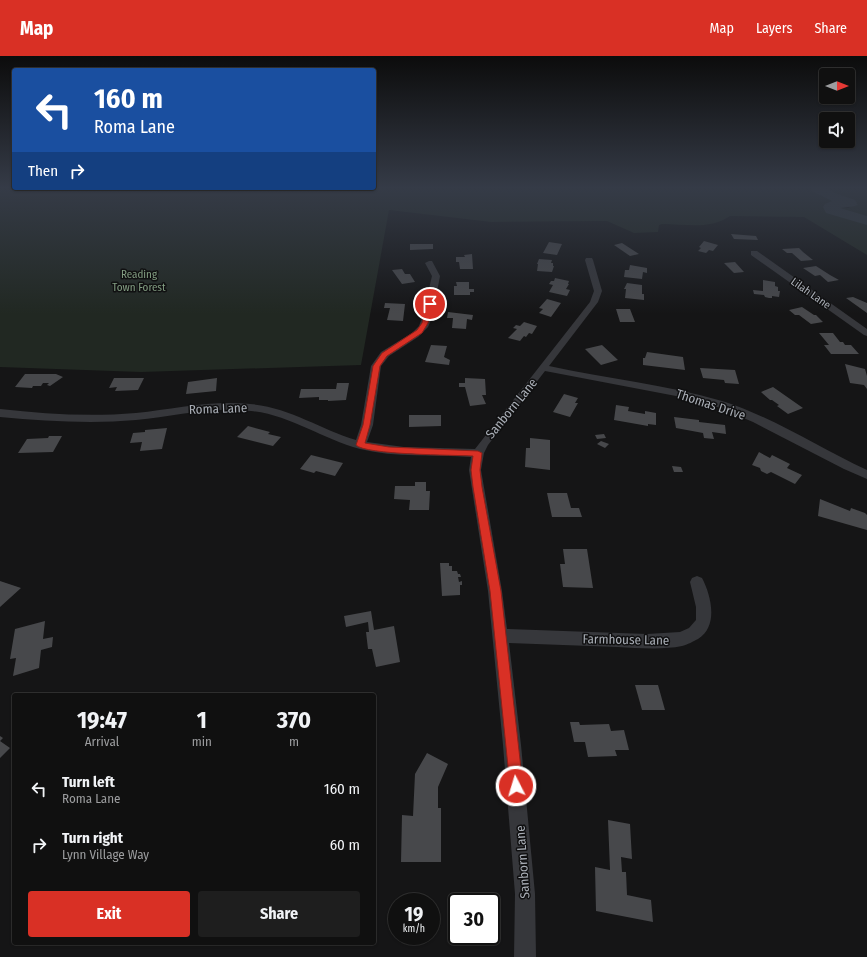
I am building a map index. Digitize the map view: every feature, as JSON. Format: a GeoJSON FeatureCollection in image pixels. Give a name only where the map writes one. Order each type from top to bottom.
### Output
{"type":"FeatureCollection","features":[{"type":"Feature","properties":{"kind":"street","name":"Lilah Lane"},"geometry":{"type":"LineString","coordinates":[[754,253],[867,333]]}},
{"type":"Feature","properties":{"kind":"street","name":"Sanborn Lane"},"geometry":{"type":"LineString","coordinates":[[525,957],[525,894],[523,860],[501,636],[495,591],[477,487],[476,470],[478,453],[484,443],[544,368],[597,298],[597,286],[589,260]]}},
{"type":"Feature","properties":{"kind":"street"},"geometry":{"type":"LineString","coordinates":[[360,445],[366,425],[376,366],[385,354],[415,335],[425,323],[436,276],[429,263]]}},
{"type":"Feature","properties":{"kind":"street","name":"Thomas Drive"},"geometry":{"type":"LineString","coordinates":[[544,368],[576,376],[665,390],[720,405],[773,427],[867,475]]}},
{"type":"Feature","properties":{"kind":"street","name":"Roma Lane"},"geometry":{"type":"LineString","coordinates":[[0,413],[52,418],[96,418],[139,416],[211,406],[252,407],[276,411],[296,417],[332,435],[360,445],[384,449],[478,453]]}},
{"type":"Feature","properties":{"kind":"street","name":"Farmhouse Lane"},"geometry":{"type":"LineString","coordinates":[[501,636],[647,641],[681,639],[694,633],[703,622],[704,607],[697,582]]}},
{"type":"Feature","properties":{"kind":"green space","name":"Reading Town Forest"},"geometry":{"type":"Polygon","coordinates":[[[0,230],[385,230],[361,365],[141,372],[0,367],[0,230]]]}},
{"type":"Feature","properties":{"kind":"green space","name":"Reading Town Forest"},"geometry":{"type":"Polygon","coordinates":[[[627,230],[658,230],[658,232],[634,233],[627,230]]]}},
{"type":"Feature","properties":{"kind":"green space","name":"Reading Town Forest"},"geometry":{"type":"Polygon","coordinates":[[[826,230],[867,230],[867,255],[826,230]]]}},
{"type":"Feature","properties":{"kind":"building"},"geometry":{"type":"Polygon","coordinates":[[[731,234],[756,236],[758,240],[734,239],[731,234]]]}},
{"type":"Feature","properties":{"kind":"building"},"geometry":{"type":"Polygon","coordinates":[[[704,241],[718,245],[713,251],[709,250],[706,253],[698,251],[701,248],[699,247],[704,241]]]}},
{"type":"Feature","properties":{"kind":"building"},"geometry":{"type":"Polygon","coordinates":[[[549,242],[562,244],[557,255],[543,253],[549,242]]]}},
{"type":"Feature","properties":{"kind":"building"},"geometry":{"type":"Polygon","coordinates":[[[622,243],[639,254],[630,256],[614,245],[622,243]]]}},
{"type":"Feature","properties":{"kind":"building"},"geometry":{"type":"Polygon","coordinates":[[[410,244],[433,244],[433,249],[410,250],[410,244]]]}},
{"type":"Feature","properties":{"kind":"building"},"geometry":{"type":"Polygon","coordinates":[[[799,248],[813,260],[801,261],[792,253],[787,253],[782,249],[799,248]]]}},
{"type":"Feature","properties":{"kind":"building"},"geometry":{"type":"Polygon","coordinates":[[[472,254],[473,269],[460,269],[459,262],[456,262],[456,257],[465,257],[464,255],[472,254]]]}},
{"type":"Feature","properties":{"kind":"building"},"geometry":{"type":"Polygon","coordinates":[[[539,259],[552,260],[551,263],[553,263],[554,266],[552,272],[537,271],[539,259]]]}},
{"type":"Feature","properties":{"kind":"building"},"geometry":{"type":"Polygon","coordinates":[[[735,262],[744,272],[734,273],[724,263],[735,262]]]}},
{"type":"Feature","properties":{"kind":"building"},"geometry":{"type":"Polygon","coordinates":[[[630,265],[647,268],[647,273],[643,272],[642,279],[624,277],[625,270],[629,270],[630,265]]]}},
{"type":"Feature","properties":{"kind":"building"},"geometry":{"type":"Polygon","coordinates":[[[816,266],[839,280],[828,282],[820,275],[815,276],[803,268],[816,266]]]}},
{"type":"Feature","properties":{"kind":"building"},"geometry":{"type":"Polygon","coordinates":[[[402,269],[405,274],[410,274],[415,282],[402,284],[392,270],[402,269]]]}},
{"type":"Feature","properties":{"kind":"building"},"geometry":{"type":"Polygon","coordinates":[[[555,278],[569,281],[566,289],[570,290],[567,296],[549,292],[553,285],[549,284],[551,281],[554,281],[555,278]]]}},
{"type":"Feature","properties":{"kind":"building"},"geometry":{"type":"Polygon","coordinates":[[[763,280],[775,282],[775,286],[778,287],[778,291],[780,291],[779,297],[772,296],[772,298],[769,298],[765,297],[764,295],[754,294],[753,290],[763,291],[763,280]]]}},
{"type":"Feature","properties":{"kind":"building"},"geometry":{"type":"Polygon","coordinates":[[[456,282],[469,282],[469,289],[474,289],[474,292],[470,292],[470,295],[454,295],[454,286],[457,286],[456,282]]]}},
{"type":"Feature","properties":{"kind":"building"},"geometry":{"type":"Polygon","coordinates":[[[627,283],[642,285],[644,300],[625,298],[626,289],[624,289],[627,283]]]}},
{"type":"Feature","properties":{"kind":"building"},"geometry":{"type":"Polygon","coordinates":[[[853,297],[867,303],[867,313],[846,298],[853,297]]]}},
{"type":"Feature","properties":{"kind":"building"},"geometry":{"type":"Polygon","coordinates":[[[547,299],[561,303],[551,317],[539,313],[543,309],[539,308],[547,299]]]}},
{"type":"Feature","properties":{"kind":"building"},"geometry":{"type":"Polygon","coordinates":[[[385,303],[405,304],[403,321],[387,320],[390,308],[384,308],[385,303]]]}},
{"type":"Feature","properties":{"kind":"building"},"geometry":{"type":"Polygon","coordinates":[[[802,307],[816,315],[823,322],[811,324],[789,310],[802,307]]]}},
{"type":"Feature","properties":{"kind":"building"},"geometry":{"type":"Polygon","coordinates":[[[616,309],[630,309],[635,322],[620,322],[616,309]]]}},
{"type":"Feature","properties":{"kind":"building"},"geometry":{"type":"Polygon","coordinates":[[[448,312],[473,315],[472,320],[467,319],[466,329],[452,328],[453,318],[447,318],[448,312]]]}},
{"type":"Feature","properties":{"kind":"building"},"geometry":{"type":"Polygon","coordinates":[[[524,322],[537,326],[532,334],[529,333],[520,341],[508,338],[517,329],[513,328],[516,325],[520,326],[524,322]]]}},
{"type":"Feature","properties":{"kind":"building"},"geometry":{"type":"Polygon","coordinates":[[[819,333],[833,333],[840,342],[843,342],[845,345],[851,345],[859,354],[831,354],[824,345],[829,345],[819,333]]]}},
{"type":"Feature","properties":{"kind":"building"},"geometry":{"type":"Polygon","coordinates":[[[431,345],[447,346],[444,357],[450,360],[449,365],[425,362],[431,345]]]}},
{"type":"Feature","properties":{"kind":"building"},"geometry":{"type":"Polygon","coordinates":[[[602,345],[618,360],[601,365],[585,349],[602,345]]]}},
{"type":"Feature","properties":{"kind":"building"},"geometry":{"type":"Polygon","coordinates":[[[647,352],[683,357],[685,370],[643,365],[643,358],[645,358],[647,352]]]}},
{"type":"Feature","properties":{"kind":"building"},"geometry":{"type":"Polygon","coordinates":[[[845,364],[865,369],[867,376],[867,389],[864,385],[850,383],[845,364]]]}},
{"type":"Feature","properties":{"kind":"building"},"geometry":{"type":"Polygon","coordinates":[[[700,368],[735,370],[739,384],[725,383],[724,380],[703,378],[700,368]]]}},
{"type":"Feature","properties":{"kind":"building"},"geometry":{"type":"Polygon","coordinates":[[[25,374],[56,374],[63,377],[50,386],[47,385],[49,383],[43,383],[41,386],[33,386],[32,388],[15,387],[25,374]]]}},
{"type":"Feature","properties":{"kind":"building"},"geometry":{"type":"Polygon","coordinates":[[[114,378],[144,378],[138,390],[115,391],[117,387],[109,388],[114,378]]]}},
{"type":"Feature","properties":{"kind":"building"},"geometry":{"type":"Polygon","coordinates":[[[217,378],[216,391],[186,394],[188,382],[217,378]]]}},
{"type":"Feature","properties":{"kind":"building"},"geometry":{"type":"Polygon","coordinates":[[[465,378],[485,379],[486,395],[482,395],[486,404],[470,406],[465,387],[459,387],[459,383],[465,383],[465,378]]]}},
{"type":"Feature","properties":{"kind":"building"},"geometry":{"type":"Polygon","coordinates":[[[337,383],[349,383],[346,400],[319,400],[319,397],[299,398],[301,389],[336,389],[337,383]]]}},
{"type":"Feature","properties":{"kind":"building"},"geometry":{"type":"Polygon","coordinates":[[[773,387],[803,408],[788,414],[777,406],[779,405],[770,400],[761,392],[773,387]]]}},
{"type":"Feature","properties":{"kind":"building"},"geometry":{"type":"Polygon","coordinates":[[[564,394],[578,398],[575,403],[578,403],[570,417],[553,412],[564,394]]]}},
{"type":"Feature","properties":{"kind":"building"},"geometry":{"type":"Polygon","coordinates":[[[616,405],[629,407],[628,411],[645,414],[645,411],[656,413],[656,425],[648,424],[648,426],[614,420],[616,405]]]}},
{"type":"Feature","properties":{"kind":"building"},"geometry":{"type":"Polygon","coordinates":[[[409,415],[441,415],[441,426],[409,427],[409,415]]]}},
{"type":"Feature","properties":{"kind":"building"},"geometry":{"type":"Polygon","coordinates":[[[674,417],[725,425],[726,434],[712,432],[714,439],[704,438],[703,433],[676,428],[674,417]]]}},
{"type":"Feature","properties":{"kind":"building"},"geometry":{"type":"Polygon","coordinates":[[[248,426],[270,432],[268,434],[281,437],[273,446],[237,437],[248,426]]]}},
{"type":"Feature","properties":{"kind":"building"},"geometry":{"type":"Polygon","coordinates":[[[167,428],[162,449],[140,451],[142,442],[130,443],[133,433],[145,432],[145,430],[167,428]]]}},
{"type":"Feature","properties":{"kind":"building"},"geometry":{"type":"Polygon","coordinates":[[[604,434],[606,438],[597,439],[595,435],[604,434]]]}},
{"type":"Feature","properties":{"kind":"building"},"geometry":{"type":"Polygon","coordinates":[[[49,436],[62,436],[53,452],[18,453],[27,439],[48,438],[49,436]]]}},
{"type":"Feature","properties":{"kind":"building"},"geometry":{"type":"Polygon","coordinates":[[[530,438],[550,440],[550,470],[525,467],[526,448],[530,448],[530,438]]]}},
{"type":"Feature","properties":{"kind":"building"},"geometry":{"type":"Polygon","coordinates":[[[601,441],[609,444],[605,448],[597,444],[601,441]]]}},
{"type":"Feature","properties":{"kind":"building"},"geometry":{"type":"Polygon","coordinates":[[[759,452],[770,458],[772,455],[790,464],[787,468],[802,475],[795,484],[771,472],[767,474],[761,471],[760,468],[752,465],[759,452]]]}},
{"type":"Feature","properties":{"kind":"building"},"geometry":{"type":"Polygon","coordinates":[[[311,455],[343,463],[335,476],[300,469],[311,455]]]}},
{"type":"Feature","properties":{"kind":"building"},"geometry":{"type":"Polygon","coordinates":[[[672,466],[681,467],[683,472],[674,472],[672,466]]]}},
{"type":"Feature","properties":{"kind":"building"},"geometry":{"type":"Polygon","coordinates":[[[415,482],[426,482],[426,491],[430,491],[429,510],[409,510],[410,500],[394,499],[395,486],[415,486],[415,482]]]}},
{"type":"Feature","properties":{"kind":"building"},"geometry":{"type":"Polygon","coordinates":[[[547,493],[567,493],[571,508],[579,508],[582,517],[552,517],[547,493]]]}},
{"type":"Feature","properties":{"kind":"building"},"geometry":{"type":"Polygon","coordinates":[[[820,499],[850,511],[851,508],[865,513],[867,515],[867,530],[818,516],[820,499]]]}},
{"type":"Feature","properties":{"kind":"building"},"geometry":{"type":"Polygon","coordinates":[[[563,549],[587,549],[593,588],[563,587],[560,564],[565,564],[563,549]]]}},
{"type":"Feature","properties":{"kind":"building"},"geometry":{"type":"Polygon","coordinates":[[[440,563],[449,563],[449,566],[452,566],[452,571],[457,571],[458,574],[460,574],[461,577],[458,577],[459,582],[462,581],[462,585],[460,585],[460,595],[442,596],[440,563]]]}},
{"type":"Feature","properties":{"kind":"building"},"geometry":{"type":"Polygon","coordinates":[[[0,581],[21,588],[0,607],[0,581]]]}},
{"type":"Feature","properties":{"kind":"building"},"geometry":{"type":"Polygon","coordinates":[[[371,611],[374,630],[394,626],[400,662],[376,667],[372,649],[368,649],[366,632],[369,632],[368,622],[346,627],[344,616],[371,611]]]}},
{"type":"Feature","properties":{"kind":"building"},"geometry":{"type":"Polygon","coordinates":[[[45,621],[43,639],[53,637],[52,647],[41,650],[39,668],[13,676],[16,658],[10,659],[15,629],[45,621]]]}},
{"type":"Feature","properties":{"kind":"building"},"geometry":{"type":"Polygon","coordinates":[[[635,685],[658,685],[665,710],[642,710],[635,685]]]}},
{"type":"Feature","properties":{"kind":"building"},"geometry":{"type":"Polygon","coordinates":[[[570,722],[579,722],[580,725],[609,724],[611,731],[624,730],[629,750],[615,750],[617,756],[588,757],[585,742],[574,742],[570,722]]]}},
{"type":"Feature","properties":{"kind":"building"},"geometry":{"type":"Polygon","coordinates":[[[0,741],[10,748],[0,758],[0,741]]]}},
{"type":"Feature","properties":{"kind":"building"},"geometry":{"type":"Polygon","coordinates":[[[427,753],[448,764],[438,787],[438,808],[441,808],[441,862],[401,862],[402,815],[413,816],[415,774],[427,753]]]}},
{"type":"Feature","properties":{"kind":"building"},"geometry":{"type":"Polygon","coordinates":[[[608,820],[630,824],[632,859],[621,857],[622,872],[626,872],[627,895],[651,900],[653,922],[596,911],[595,867],[610,870],[608,820]]]}},
{"type":"Feature","properties":{"kind":"route"},"geometry":{"type":"LineString","coordinates":[[430,304],[427,318],[423,327],[409,340],[385,354],[376,366],[366,425],[360,445],[389,450],[478,453],[476,462],[477,487],[487,540],[501,636],[516,786]]}}]}
